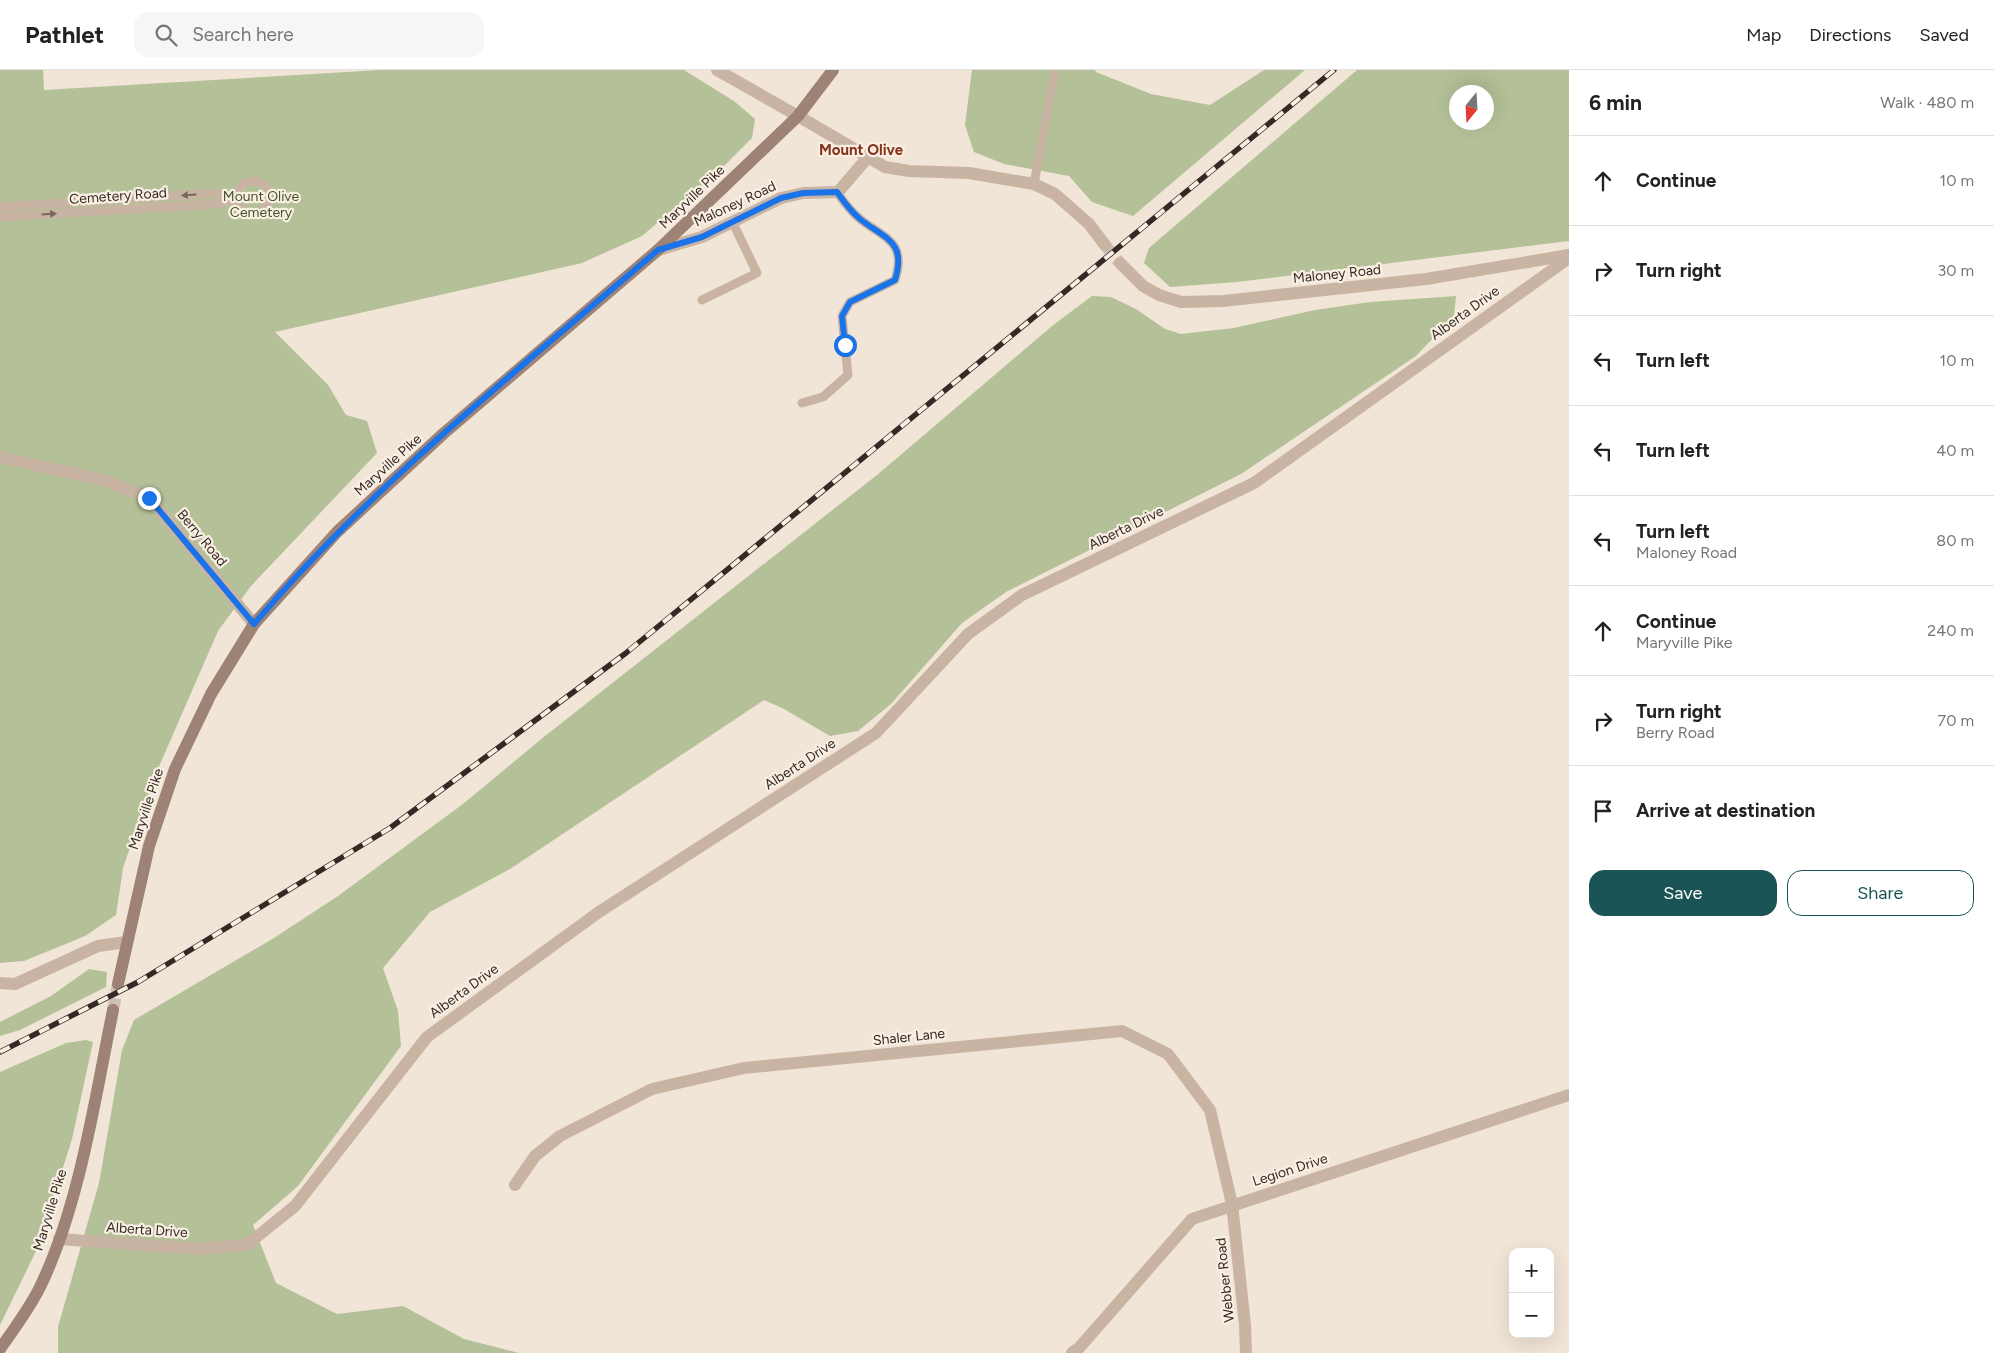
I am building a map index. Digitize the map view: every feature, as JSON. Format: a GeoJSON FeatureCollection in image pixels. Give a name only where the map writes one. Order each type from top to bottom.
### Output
{"type":"FeatureCollection","features":[{"type":"Feature","properties":{"kind":"main road","name":"Maryville Pike"},"geometry":{"type":"LineString","coordinates":[[118,984],[149,846],[176,769],[212,694],[254,624],[337,532],[443,434],[658,250],[798,116],[833,70]]}},
{"type":"Feature","properties":{"kind":"main road","name":"Maryville Pike"},"geometry":{"type":"LineString","coordinates":[[0,1349],[40,1286],[59,1239],[82,1154],[113,1010]]}},
{"type":"Feature","properties":{"kind":"street"},"geometry":{"type":"LineString","coordinates":[[717,70],[885,166],[909,172],[969,173],[1034,184],[1055,194],[1089,224],[1104,245]]}},
{"type":"Feature","properties":{"kind":"street"},"geometry":{"type":"LineString","coordinates":[[837,192],[869,156]]}},
{"type":"Feature","properties":{"kind":"street","name":"Maloney Road"},"geometry":{"type":"LineString","coordinates":[[658,250],[702,237],[781,198],[803,193],[837,192]]}},
{"type":"Feature","properties":{"kind":"street","name":"Maloney Road"},"geometry":{"type":"LineString","coordinates":[[1120,263],[1143,286],[1159,295],[1182,302],[1223,301],[1426,280],[1569,256]]}},
{"type":"Feature","properties":{"kind":"street","name":"Alberta Drive"},"geometry":{"type":"LineString","coordinates":[[59,1239],[202,1249],[248,1244],[295,1206],[426,1037],[599,912],[876,733],[968,634],[1022,595],[1254,483],[1569,256]]}},
{"type":"Feature","properties":{"kind":"street","name":"Berry Road"},"geometry":{"type":"LineString","coordinates":[[0,457],[103,480],[149,498],[254,624]]}},
{"type":"Feature","properties":{"kind":"street"},"geometry":{"type":"LineString","coordinates":[[0,983],[15,984],[98,946],[126,942]]}},
{"type":"Feature","properties":{"kind":"street","name":"Shaler Lane"},"geometry":{"type":"LineString","coordinates":[[515,1185],[535,1156],[560,1136],[652,1089],[744,1068],[1122,1031],[1168,1054],[1210,1110],[1232,1204]]}},
{"type":"Feature","properties":{"kind":"street","name":"Legion Drive"},"geometry":{"type":"LineString","coordinates":[[1072,1353],[1079,1348],[1192,1219],[1232,1204],[1569,1095]]}},
{"type":"Feature","properties":{"kind":"street","name":"Webber Road"},"geometry":{"type":"LineString","coordinates":[[1232,1204],[1245,1326],[1246,1353]]}},
{"type":"Feature","properties":{"kind":"lane"},"geometry":{"type":"LineString","coordinates":[[1034,184],[1055,70]]}},
{"type":"Feature","properties":{"kind":"lane"},"geometry":{"type":"LineString","coordinates":[[802,403],[823,397],[848,375],[842,316],[850,302],[895,280],[899,268],[897,249],[890,238],[848,208],[837,192]]}},
{"type":"Feature","properties":{"kind":"lane","name":"Cemetery Road"},"geometry":{"type":"LineString","coordinates":[[0,207],[215,194],[237,198],[216,204],[0,217]]}},
{"type":"Feature","properties":{"kind":"lane"},"geometry":{"type":"LineString","coordinates":[[702,300],[757,273],[732,222]]}},
{"type":"Feature","properties":{"kind":"green space","name":"Mount Olive Cemetery"},"geometry":{"type":"Polygon","coordinates":[[[0,70],[43,70],[44,90],[380,70],[684,70],[734,101],[755,119],[752,138],[724,166],[642,236],[582,263],[275,332],[328,385],[346,415],[367,421],[377,453],[251,586],[218,631],[154,778],[123,868],[116,915],[85,936],[24,961],[0,963],[0,70]]]}},
{"type":"Feature","properties":{"kind":"green space"},"geometry":{"type":"Polygon","coordinates":[[[972,70],[1095,70],[1151,94],[1210,105],[1264,70],[1305,70],[1133,216],[1092,202],[1069,176],[1004,164],[974,152],[965,125],[972,70]]]}},
{"type":"Feature","properties":{"kind":"green space"},"geometry":{"type":"Polygon","coordinates":[[[1357,70],[1569,70],[1569,241],[1237,282],[1170,287],[1144,263],[1149,248],[1357,70]]]}},
{"type":"Feature","properties":{"kind":"green space"},"geometry":{"type":"Polygon","coordinates":[[[1092,296],[1111,297],[1136,309],[1165,329],[1181,334],[1234,328],[1315,310],[1370,302],[1456,296],[1454,316],[1416,356],[1241,474],[1006,592],[962,623],[891,704],[858,731],[830,736],[784,709],[764,700],[510,869],[430,912],[383,968],[398,1011],[401,1046],[298,1186],[253,1225],[276,1283],[337,1314],[403,1306],[464,1339],[519,1353],[58,1353],[58,1327],[99,1183],[122,1050],[134,1020],[274,938],[338,896],[463,804],[545,736],[877,475],[1052,326],[1092,296]]]}},
{"type":"Feature","properties":{"kind":"green space"},"geometry":{"type":"Polygon","coordinates":[[[89,969],[107,972],[106,987],[20,1030],[0,1036],[0,1022],[51,996],[89,969]]]}},
{"type":"Feature","properties":{"kind":"green space"},"geometry":{"type":"Polygon","coordinates":[[[86,1040],[93,1042],[72,1139],[38,1247],[0,1325],[0,1072],[66,1043],[86,1040]]]}},
{"type":"Feature","properties":{"kind":"tunnel"},"geometry":{"type":"LineString","coordinates":[[1105,245],[1120,263]]}},
{"type":"Feature","properties":{"kind":"tunnel"},"geometry":{"type":"LineString","coordinates":[[113,1010],[118,984]]}},
{"type":"Feature","properties":{"kind":"railway"},"geometry":{"type":"LineString","coordinates":[[0,1052],[138,982],[390,828],[626,653],[1334,70]]}},
{"type":"Feature","properties":{"kind":"district","name":"Mount Olive"},"geometry":{"type":"Point","coordinates":[861,150]}},
{"type":"Feature","properties":{"kind":"route"},"geometry":{"type":"LineString","coordinates":[[149,498],[254,624],[288,584],[337,532],[443,434],[658,250],[702,237],[781,198],[803,193],[837,192],[848,208],[862,220],[890,238],[897,249],[899,268],[895,280],[850,302],[842,316],[845,345]]}}]}
